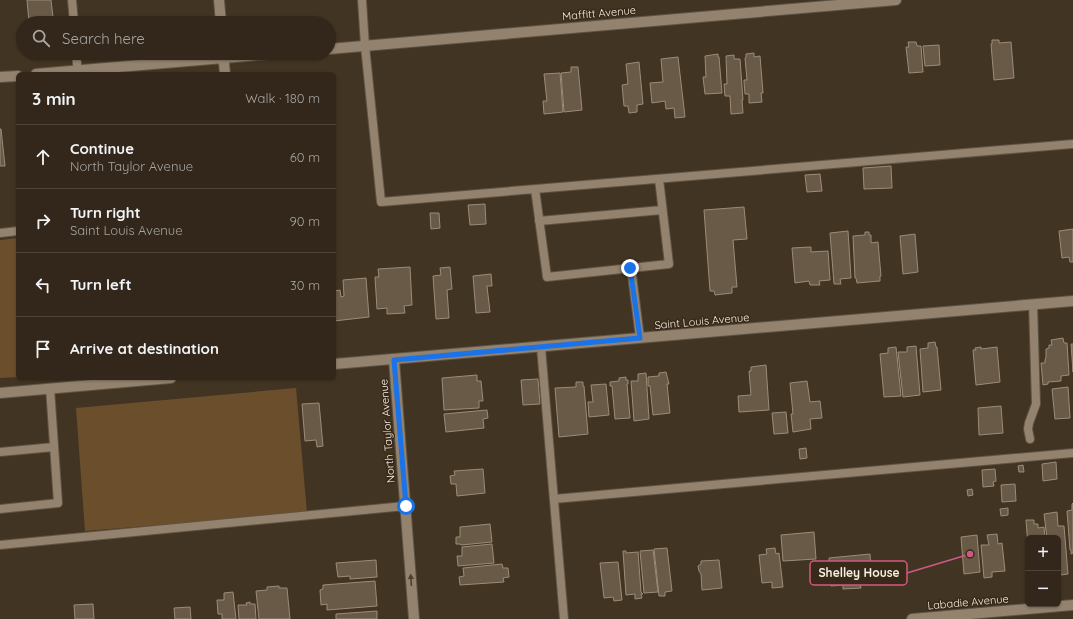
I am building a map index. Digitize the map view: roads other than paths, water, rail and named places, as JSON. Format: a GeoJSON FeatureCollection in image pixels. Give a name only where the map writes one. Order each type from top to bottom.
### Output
{"type":"FeatureCollection","features":[{"type":"Feature","properties":{"kind":"street"},"geometry":{"type":"LineString","coordinates":[[219,0],[220,16]]}},
{"type":"Feature","properties":{"kind":"street","name":"Maffitt Avenue"},"geometry":{"type":"LineString","coordinates":[[336,48],[896,0]]}},
{"type":"Feature","properties":{"kind":"street"},"geometry":{"type":"LineString","coordinates":[[78,72],[187,60]]}},
{"type":"Feature","properties":{"kind":"street"},"geometry":{"type":"LineString","coordinates":[[223,60],[225,72]]}},
{"type":"Feature","properties":{"kind":"street"},"geometry":{"type":"LineString","coordinates":[[0,77],[16,76]]}},
{"type":"Feature","properties":{"kind":"street","name":"Saint Louis Avenue"},"geometry":{"type":"LineString","coordinates":[[336,364],[1073,301]]}},
{"type":"Feature","properties":{"kind":"street","name":"North Taylor Avenue"},"geometry":{"type":"LineString","coordinates":[[394,360],[414,619]]}},
{"type":"Feature","properties":{"kind":"street"},"geometry":{"type":"LineString","coordinates":[[0,393],[104,381],[126,380]]}},
{"type":"Feature","properties":{"kind":"street","name":"Labadie Avenue"},"geometry":{"type":"LineString","coordinates":[[912,619],[1073,605]]}},
{"type":"Feature","properties":{"kind":"lane"},"geometry":{"type":"LineString","coordinates":[[72,0],[73,16]]}},
{"type":"Feature","properties":{"kind":"lane"},"geometry":{"type":"LineString","coordinates":[[362,0],[365,46],[381,202],[1073,144]]}},
{"type":"Feature","properties":{"kind":"lane"},"geometry":{"type":"LineString","coordinates":[[77,60],[78,72]]}},
{"type":"Feature","properties":{"kind":"lane"},"geometry":{"type":"LineString","coordinates":[[535,189],[547,277],[669,264],[659,179]]}},
{"type":"Feature","properties":{"kind":"lane"},"geometry":{"type":"LineString","coordinates":[[540,221],[662,210]]}},
{"type":"Feature","properties":{"kind":"lane"},"geometry":{"type":"LineString","coordinates":[[0,233],[16,231]]}},
{"type":"Feature","properties":{"kind":"lane"},"geometry":{"type":"LineString","coordinates":[[630,268],[640,338]]}},
{"type":"Feature","properties":{"kind":"lane"},"geometry":{"type":"LineString","coordinates":[[1030,439],[1028,429],[1029,423],[1036,404],[1033,304]]}},
{"type":"Feature","properties":{"kind":"lane"},"geometry":{"type":"LineString","coordinates":[[541,347],[564,619]]}},
{"type":"Feature","properties":{"kind":"lane"},"geometry":{"type":"LineString","coordinates":[[0,509],[58,503],[50,388]]}},
{"type":"Feature","properties":{"kind":"lane"},"geometry":{"type":"LineString","coordinates":[[0,452],[54,447]]}},
{"type":"Feature","properties":{"kind":"lane"},"geometry":{"type":"LineString","coordinates":[[554,499],[1073,453]]}},
{"type":"Feature","properties":{"kind":"lane"},"geometry":{"type":"LineString","coordinates":[[0,545],[406,506]]}},
{"type":"Feature","properties":{"kind":"place","name":"Shelley House"},"geometry":{"type":"Point","coordinates":[970,554]}}]}
